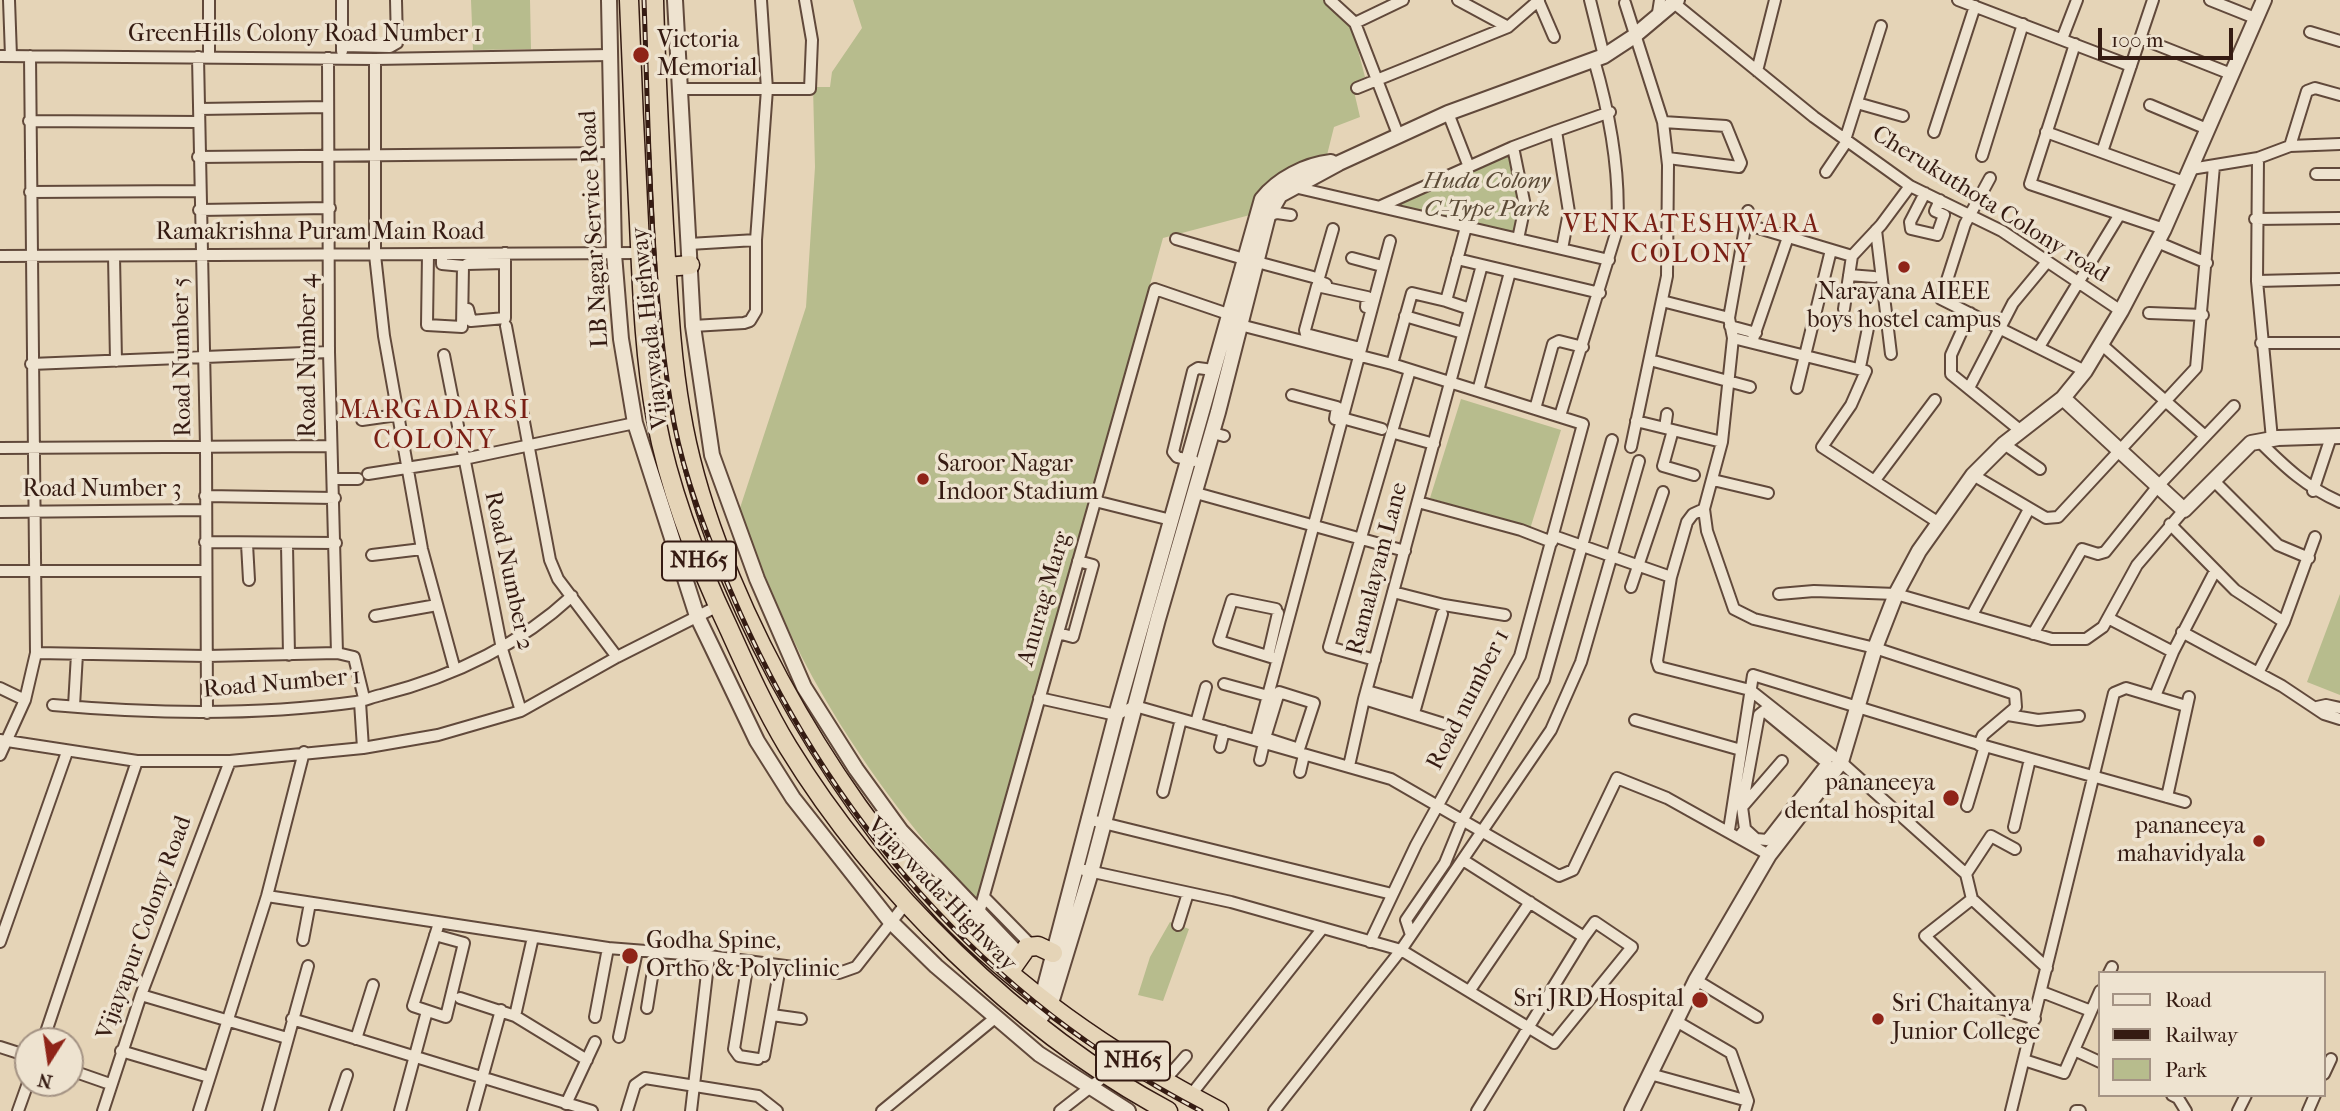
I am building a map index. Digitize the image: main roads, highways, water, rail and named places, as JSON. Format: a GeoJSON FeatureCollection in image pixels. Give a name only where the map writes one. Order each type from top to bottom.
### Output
{"type":"FeatureCollection","features":[{"type":"Feature","properties":{"kind":"highway","name":"Vijaywada Highway"},"geometry":{"type":"LineString","coordinates":[[629,0],[640,253],[656,417],[676,499],[718,606],[787,747],[852,839],[907,902],[1031,1021],[1106,1075],[1168,1111]]}},
{"type":"Feature","properties":{"kind":"highway","name":"Vijaywada Highway"},"geometry":{"type":"LineString","coordinates":[[654,0],[667,267],[681,414],[701,490],[739,597],[794,707],[871,824],[944,911],[1020,957],[1045,1002],[1164,1081],[1219,1111]]}},
{"type":"Feature","properties":{"kind":"highway"},"geometry":{"type":"LineString","coordinates":[[667,267],[690,265]]}},
{"type":"Feature","properties":{"kind":"highway"},"geometry":{"type":"LineString","coordinates":[[670,477],[695,468]]}},
{"type":"Feature","properties":{"kind":"highway"},"geometry":{"type":"LineString","coordinates":[[676,499],[701,490]]}},
{"type":"Feature","properties":{"kind":"highway"},"geometry":{"type":"LineString","coordinates":[[852,839],[871,824]]}},
{"type":"Feature","properties":{"kind":"highway"},"geometry":{"type":"LineString","coordinates":[[1020,957],[1053,953]]}},
{"type":"Feature","properties":{"kind":"railway"},"geometry":{"type":"LineString","coordinates":[[644,0],[655,265],[659,318],[674,423],[684,466],[706,530],[731,592],[770,674],[814,752],[864,825],[920,893],[982,956],[1049,1014],[1122,1065],[1201,1111]]}},
{"type":"Feature","properties":{"kind":"place","name":"Victoria Memorial"},"geometry":{"type":"Point","coordinates":[641,55]}},
{"type":"Feature","properties":{"kind":"place","name":"Narayana AIEEE boys hostel campus"},"geometry":{"type":"Point","coordinates":[1904,267]}},
{"type":"Feature","properties":{"kind":"place","name":"Saroor Nagar Indoor Stadium"},"geometry":{"type":"Point","coordinates":[923,479]}},
{"type":"Feature","properties":{"kind":"place","name":"pananeeya dental hospital"},"geometry":{"type":"Point","coordinates":[1951,798]}},
{"type":"Feature","properties":{"kind":"place","name":"pananeeya mahavidyala"},"geometry":{"type":"Point","coordinates":[2259,841]}},
{"type":"Feature","properties":{"kind":"place","name":"Godha Spine, Ortho & Polyclinic"},"geometry":{"type":"Point","coordinates":[630,956]}},
{"type":"Feature","properties":{"kind":"place","name":"Sri JRD Hospital"},"geometry":{"type":"Point","coordinates":[1700,1000]}},
{"type":"Feature","properties":{"kind":"place","name":"Sri Chaitanya Junior College"},"geometry":{"type":"Point","coordinates":[1878,1019]}},
{"type":"Feature","properties":{"kind":"district","name":"VENKATESHWARA COLONY"},"geometry":{"type":"Point","coordinates":[1692,241]}},
{"type":"Feature","properties":{"kind":"district","name":"MARGADARSI COLONY"},"geometry":{"type":"Point","coordinates":[435,427]}},
{"type":"Feature","properties":{"kind":"park label","name":"Huda Colony C-Type Park"},"geometry":{"type":"Point","coordinates":[1487,196]}}]}
